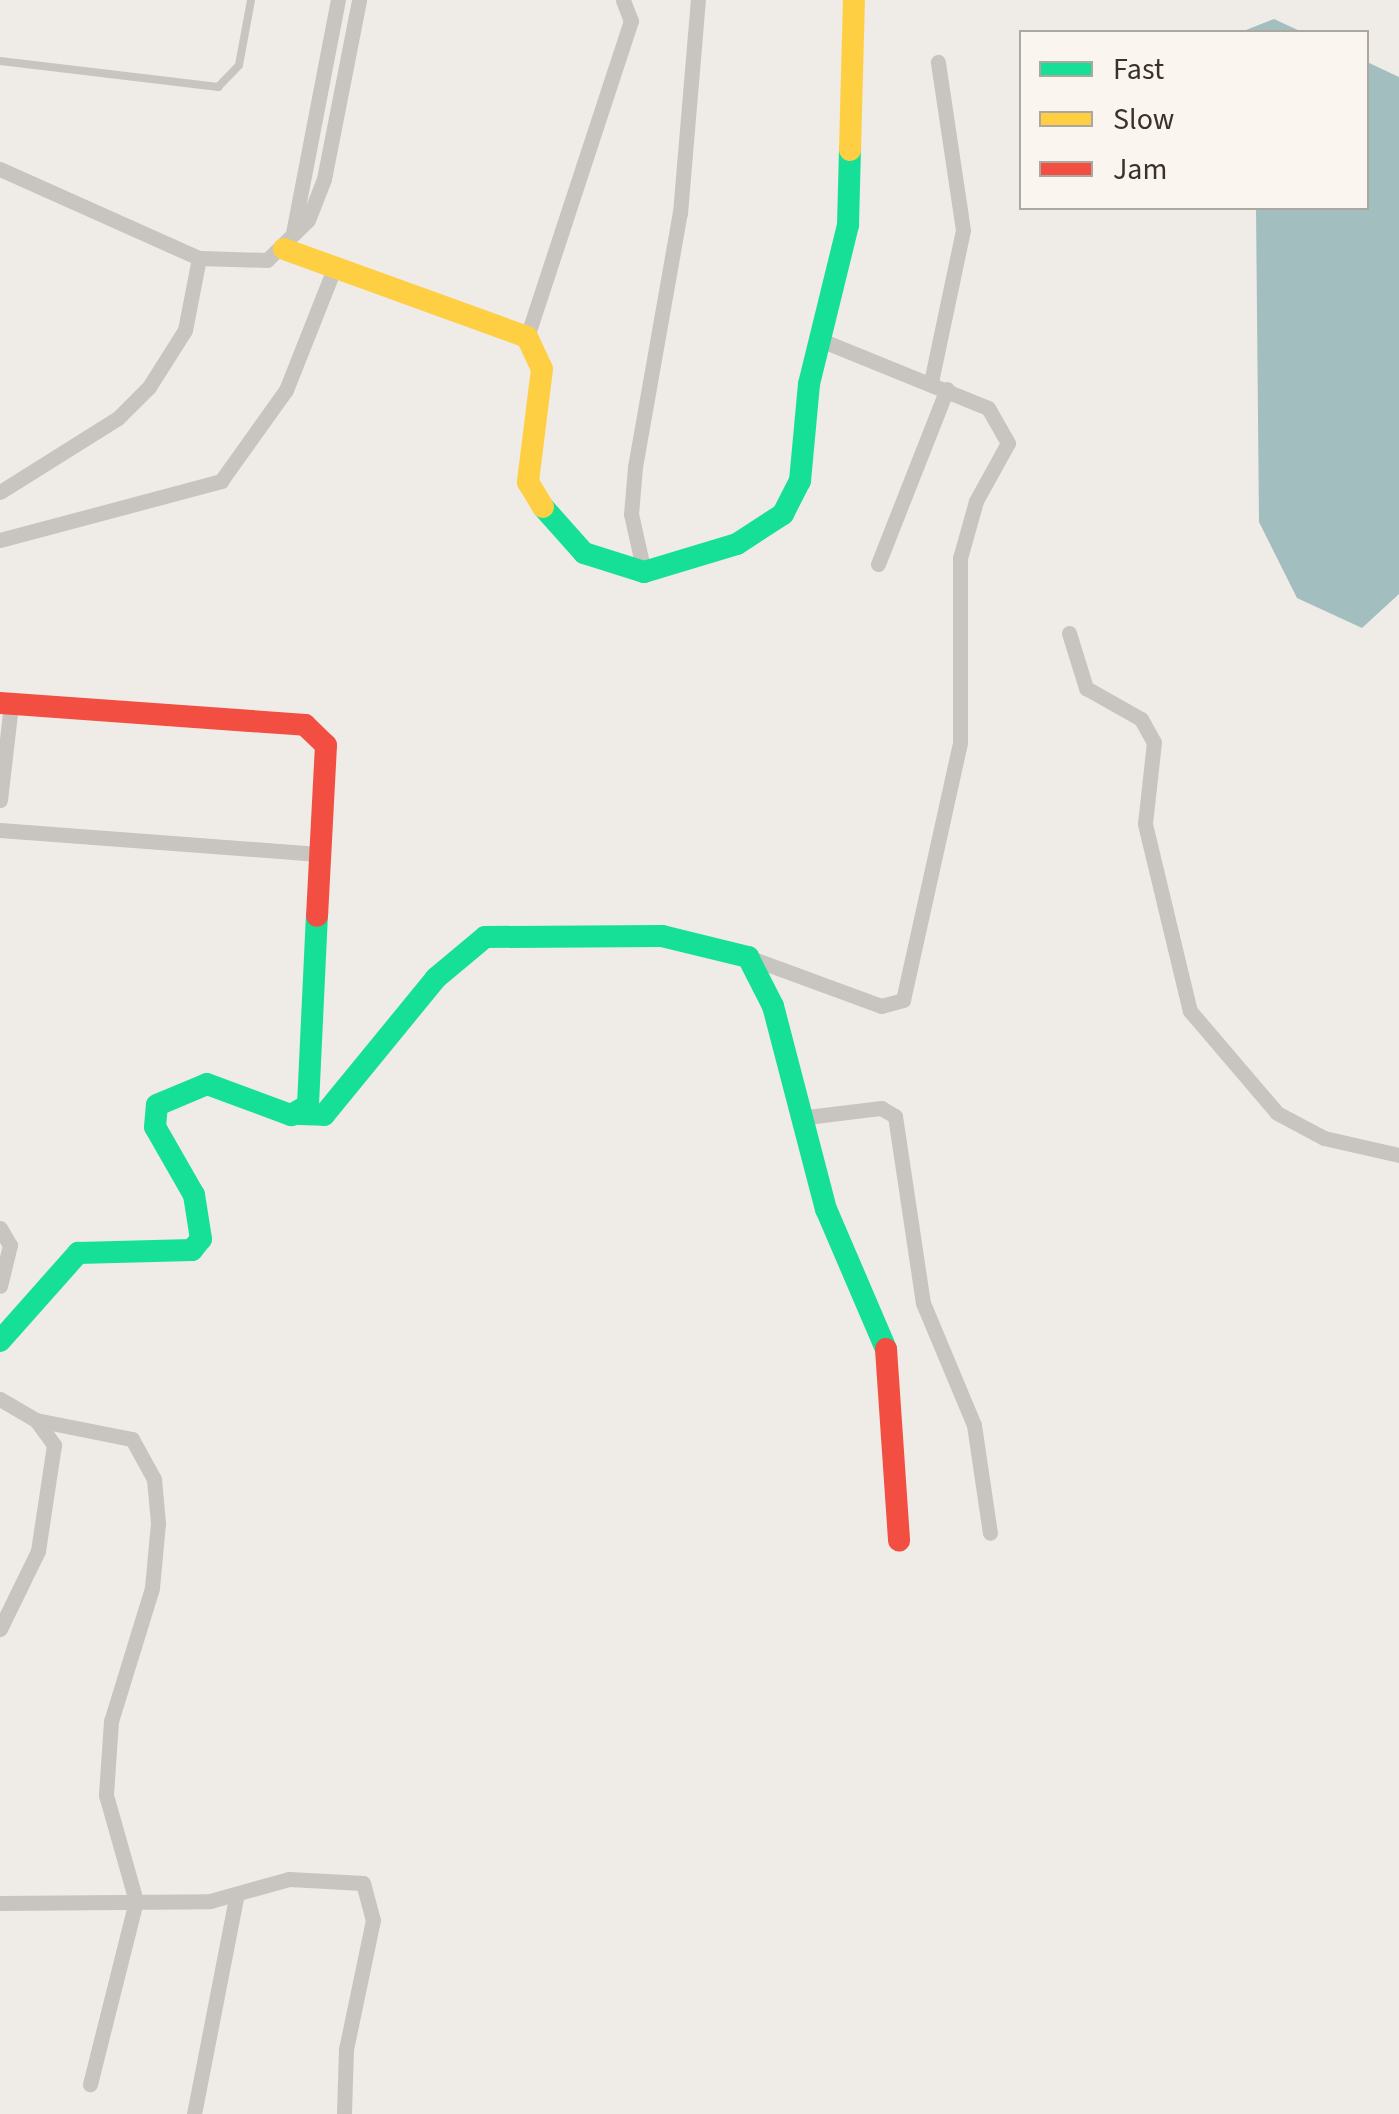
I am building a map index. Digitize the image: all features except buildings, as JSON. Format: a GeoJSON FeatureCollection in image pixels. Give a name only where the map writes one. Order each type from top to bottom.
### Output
{"type":"FeatureCollection","features":[{"type":"Feature","properties":{"kind":"street"},"geometry":{"type":"LineString","coordinates":[[288,241],[338,0]]}},
{"type":"Feature","properties":{"kind":"street"},"geometry":{"type":"LineString","coordinates":[[0,169],[199,258],[241,266],[288,241],[324,179],[359,0]]}},
{"type":"Feature","properties":{"kind":"street"},"geometry":{"type":"LineString","coordinates":[[623,0],[630,21],[527,336],[542,369],[526,452],[534,495],[584,553],[644,572],[737,544],[783,514],[800,481],[823,341],[848,225],[854,0]]}},
{"type":"Feature","properties":{"kind":"street"},"geometry":{"type":"LineString","coordinates":[[644,572],[632,514],[636,467],[680,213],[698,0]]}},
{"type":"Feature","properties":{"kind":"street"},"geometry":{"type":"LineString","coordinates":[[931,382],[963,230],[938,62]]}},
{"type":"Feature","properties":{"kind":"street"},"geometry":{"type":"LineString","coordinates":[[288,241],[334,271],[527,336]]}},
{"type":"Feature","properties":{"kind":"street"},"geometry":{"type":"LineString","coordinates":[[0,492],[118,418],[149,387],[184,330],[199,258]]}},
{"type":"Feature","properties":{"kind":"street"},"geometry":{"type":"LineString","coordinates":[[0,540],[221,481],[302,361],[334,271]]}},
{"type":"Feature","properties":{"kind":"street"},"geometry":{"type":"LineString","coordinates":[[0,1341],[78,1253],[180,1252],[201,1239],[194,1195],[154,1127],[157,1105],[207,1084],[298,1114],[324,1115],[436,978],[485,937],[662,936],[748,956],[888,1007],[904,1000],[960,742],[960,558],[976,500],[1008,443],[988,408],[823,341]]}},
{"type":"Feature","properties":{"kind":"street"},"geometry":{"type":"LineString","coordinates":[[878,564],[947,389]]}},
{"type":"Feature","properties":{"kind":"street"},"geometry":{"type":"LineString","coordinates":[[1069,632],[1086,688],[1140,719],[1154,742],[1145,824],[1190,1011],[1277,1113],[1324,1138],[1399,1155]]}},
{"type":"Feature","properties":{"kind":"street"},"geometry":{"type":"LineString","coordinates":[[0,800],[6,704],[320,732],[310,1096],[298,1114]]}},
{"type":"Feature","properties":{"kind":"street"},"geometry":{"type":"LineString","coordinates":[[0,830],[318,854]]}},
{"type":"Feature","properties":{"kind":"street"},"geometry":{"type":"LineString","coordinates":[[748,956],[773,1006],[799,1118],[826,1208],[885,1336],[899,1541]]}},
{"type":"Feature","properties":{"kind":"street"},"geometry":{"type":"LineString","coordinates":[[799,1118],[881,1108],[895,1116],[924,1303],[974,1425],[990,1533]]}},
{"type":"Feature","properties":{"kind":"street"},"geometry":{"type":"LineString","coordinates":[[0,1228],[10,1245],[0,1286]]}},
{"type":"Feature","properties":{"kind":"street"},"geometry":{"type":"LineString","coordinates":[[0,1399],[36,1420],[132,1439],[154,1479],[152,1588],[118,1688],[106,1762],[111,1826],[136,1901],[90,2084]]}},
{"type":"Feature","properties":{"kind":"street"},"geometry":{"type":"LineString","coordinates":[[0,1629],[45,1524],[54,1445],[36,1420]]}},
{"type":"Feature","properties":{"kind":"street"},"geometry":{"type":"LineString","coordinates":[[0,1903],[236,1898],[289,1879],[348,1878],[369,1889],[371,1947],[346,2050],[344,2114]]}},
{"type":"Feature","properties":{"kind":"street"},"geometry":{"type":"LineString","coordinates":[[194,2114],[236,1898]]}},
{"type":"Feature","properties":{"kind":"lane"},"geometry":{"type":"LineString","coordinates":[[0,61],[218,87],[239,65],[251,0]]}},
{"type":"Feature","properties":{"kind":"water"},"geometry":{"type":"Polygon","coordinates":[[[1274,19],[1298,30],[1246,30],[1274,19]]]}},
{"type":"Feature","properties":{"kind":"water"},"geometry":{"type":"Polygon","coordinates":[[[1369,63],[1399,77],[1399,594],[1362,628],[1297,598],[1259,522],[1256,210],[1369,210],[1369,63]]]}},
{"type":"Feature","properties":{"kind":"traffic: fast"},"geometry":{"type":"LineString","coordinates":[[543,507],[584,553],[644,572],[737,544],[783,514],[800,481],[809,384],[848,225],[850,150]]}},
{"type":"Feature","properties":{"kind":"traffic: fast"},"geometry":{"type":"LineString","coordinates":[[0,1341],[78,1253],[192,1250],[201,1239],[194,1195],[155,1127],[157,1105],[207,1084],[291,1115],[308,1105],[317,916]]}},
{"type":"Feature","properties":{"kind":"traffic: fast"},"geometry":{"type":"LineString","coordinates":[[299,1114],[324,1115],[436,978],[485,937],[662,936],[748,957],[773,1006],[826,1209],[886,1349]]}},
{"type":"Feature","properties":{"kind":"traffic: slow"},"geometry":{"type":"LineString","coordinates":[[850,150],[854,0]]}},
{"type":"Feature","properties":{"kind":"traffic: slow"},"geometry":{"type":"LineString","coordinates":[[284,249],[527,337],[542,369],[528,482],[543,507]]}},
{"type":"Feature","properties":{"kind":"traffic: jam"},"geometry":{"type":"LineString","coordinates":[[0,703],[305,725],[326,745],[317,916]]}},
{"type":"Feature","properties":{"kind":"traffic: jam"},"geometry":{"type":"LineString","coordinates":[[886,1349],[899,1541]]}}]}
